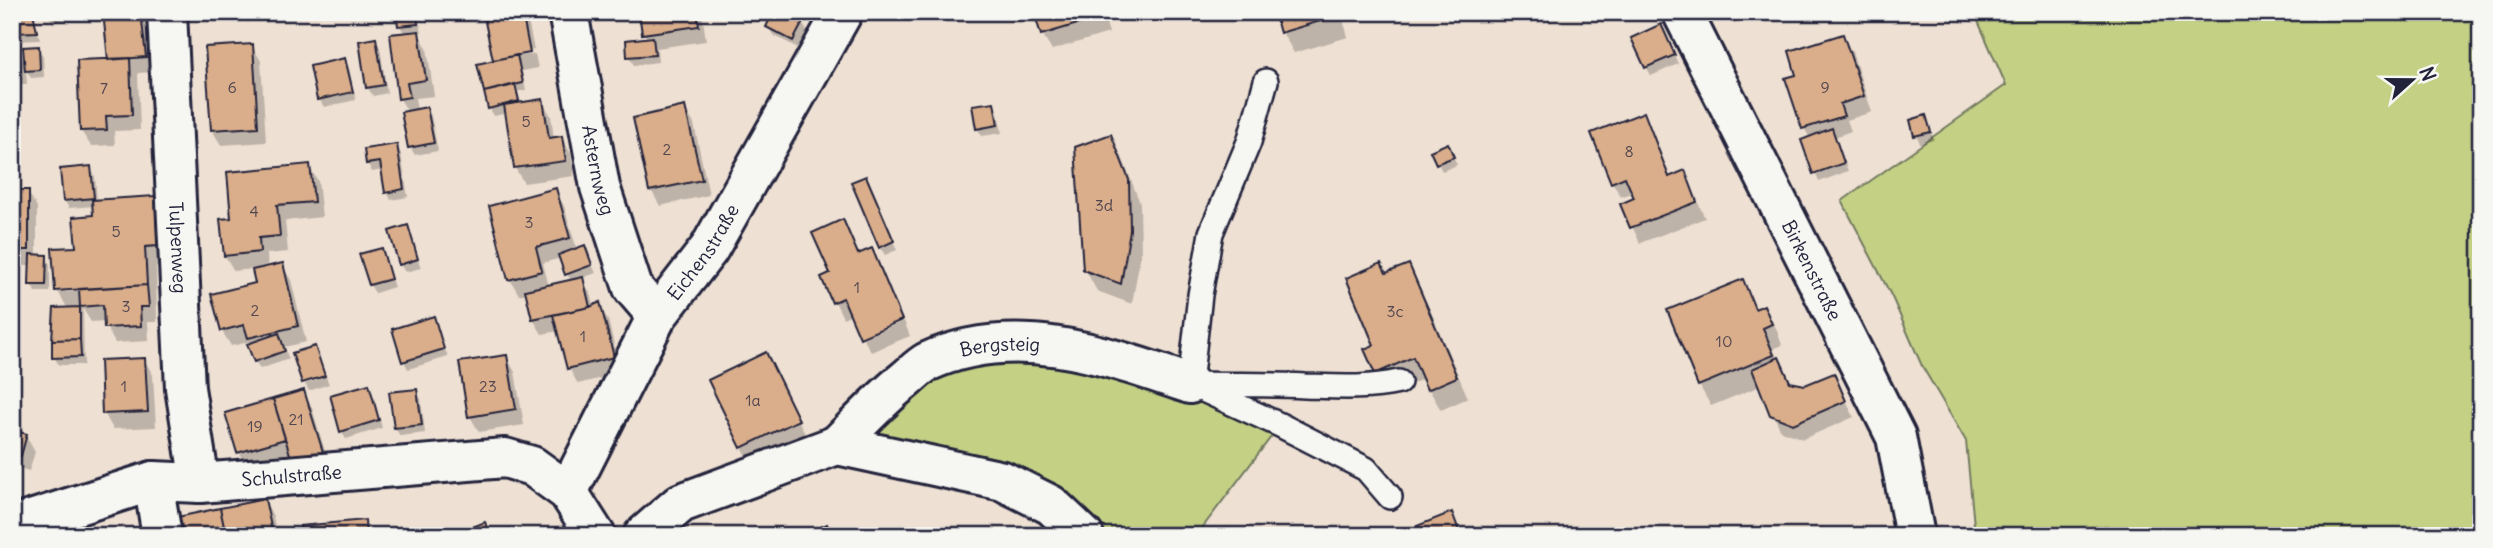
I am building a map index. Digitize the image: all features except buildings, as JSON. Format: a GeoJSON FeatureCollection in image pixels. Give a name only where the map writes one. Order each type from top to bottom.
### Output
{"type":"FeatureCollection","features":[{"type":"Feature","properties":{"kind":"street","name":"Tulpenweg"},"geometry":{"type":"LineString","coordinates":[[167,12],[185,388],[200,483]]}},
{"type":"Feature","properties":{"kind":"street","name":"Asternweg"},"geometry":{"type":"LineString","coordinates":[[568,12],[600,187],[633,288],[657,316]]}},
{"type":"Feature","properties":{"kind":"street","name":"Eichenstraße"},"geometry":{"type":"LineString","coordinates":[[569,492],[657,316],[709,249],[843,12]]}},
{"type":"Feature","properties":{"kind":"street","name":"Birkenstraße"},"geometry":{"type":"LineString","coordinates":[[1682,12],[1896,437],[1914,536]]}},
{"type":"Feature","properties":{"kind":"street","name":"Bergsteig"},"geometry":{"type":"LineString","coordinates":[[643,536],[681,503],[837,445],[884,397],[926,363],[988,344],[1041,345],[1107,356],[1190,384]]}},
{"type":"Feature","properties":{"kind":"street"},"geometry":{"type":"LineString","coordinates":[[837,445],[1003,481],[1051,505],[1084,536]]}},
{"type":"Feature","properties":{"kind":"street","name":"Schulstraße"},"geometry":{"type":"LineString","coordinates":[[12,526],[153,481],[200,483],[505,458],[532,466],[569,492]]}},
{"type":"Feature","properties":{"kind":"street"},"geometry":{"type":"LineString","coordinates":[[153,481],[162,536]]}},
{"type":"Feature","properties":{"kind":"street"},"geometry":{"type":"LineString","coordinates":[[569,492],[596,536]]}},
{"type":"Feature","properties":{"kind":"lane"},"geometry":{"type":"LineString","coordinates":[[1190,384],[1200,295],[1211,233],[1249,142],[1266,81]]}},
{"type":"Feature","properties":{"kind":"lane","name":"Bergsteig"},"geometry":{"type":"LineString","coordinates":[[1190,384],[1336,388],[1373,387],[1399,382]]}},
{"type":"Feature","properties":{"kind":"lane","name":"Bergsteig"},"geometry":{"type":"LineString","coordinates":[[1190,384],[1280,425],[1366,469],[1390,497]]}},
{"type":"Feature","properties":{"kind":"green space"},"geometry":{"type":"Polygon","coordinates":[[[1974,12],[2481,12],[2481,519],[2476,536],[1975,536],[1966,441],[1922,366],[1892,297],[1842,201],[2006,85],[1974,12]]]}},
{"type":"Feature","properties":{"kind":"green space"},"geometry":{"type":"Polygon","coordinates":[[[1041,345],[1280,425],[1196,536],[1084,536],[1051,505],[837,445],[926,363],[1041,345]]]}}]}
